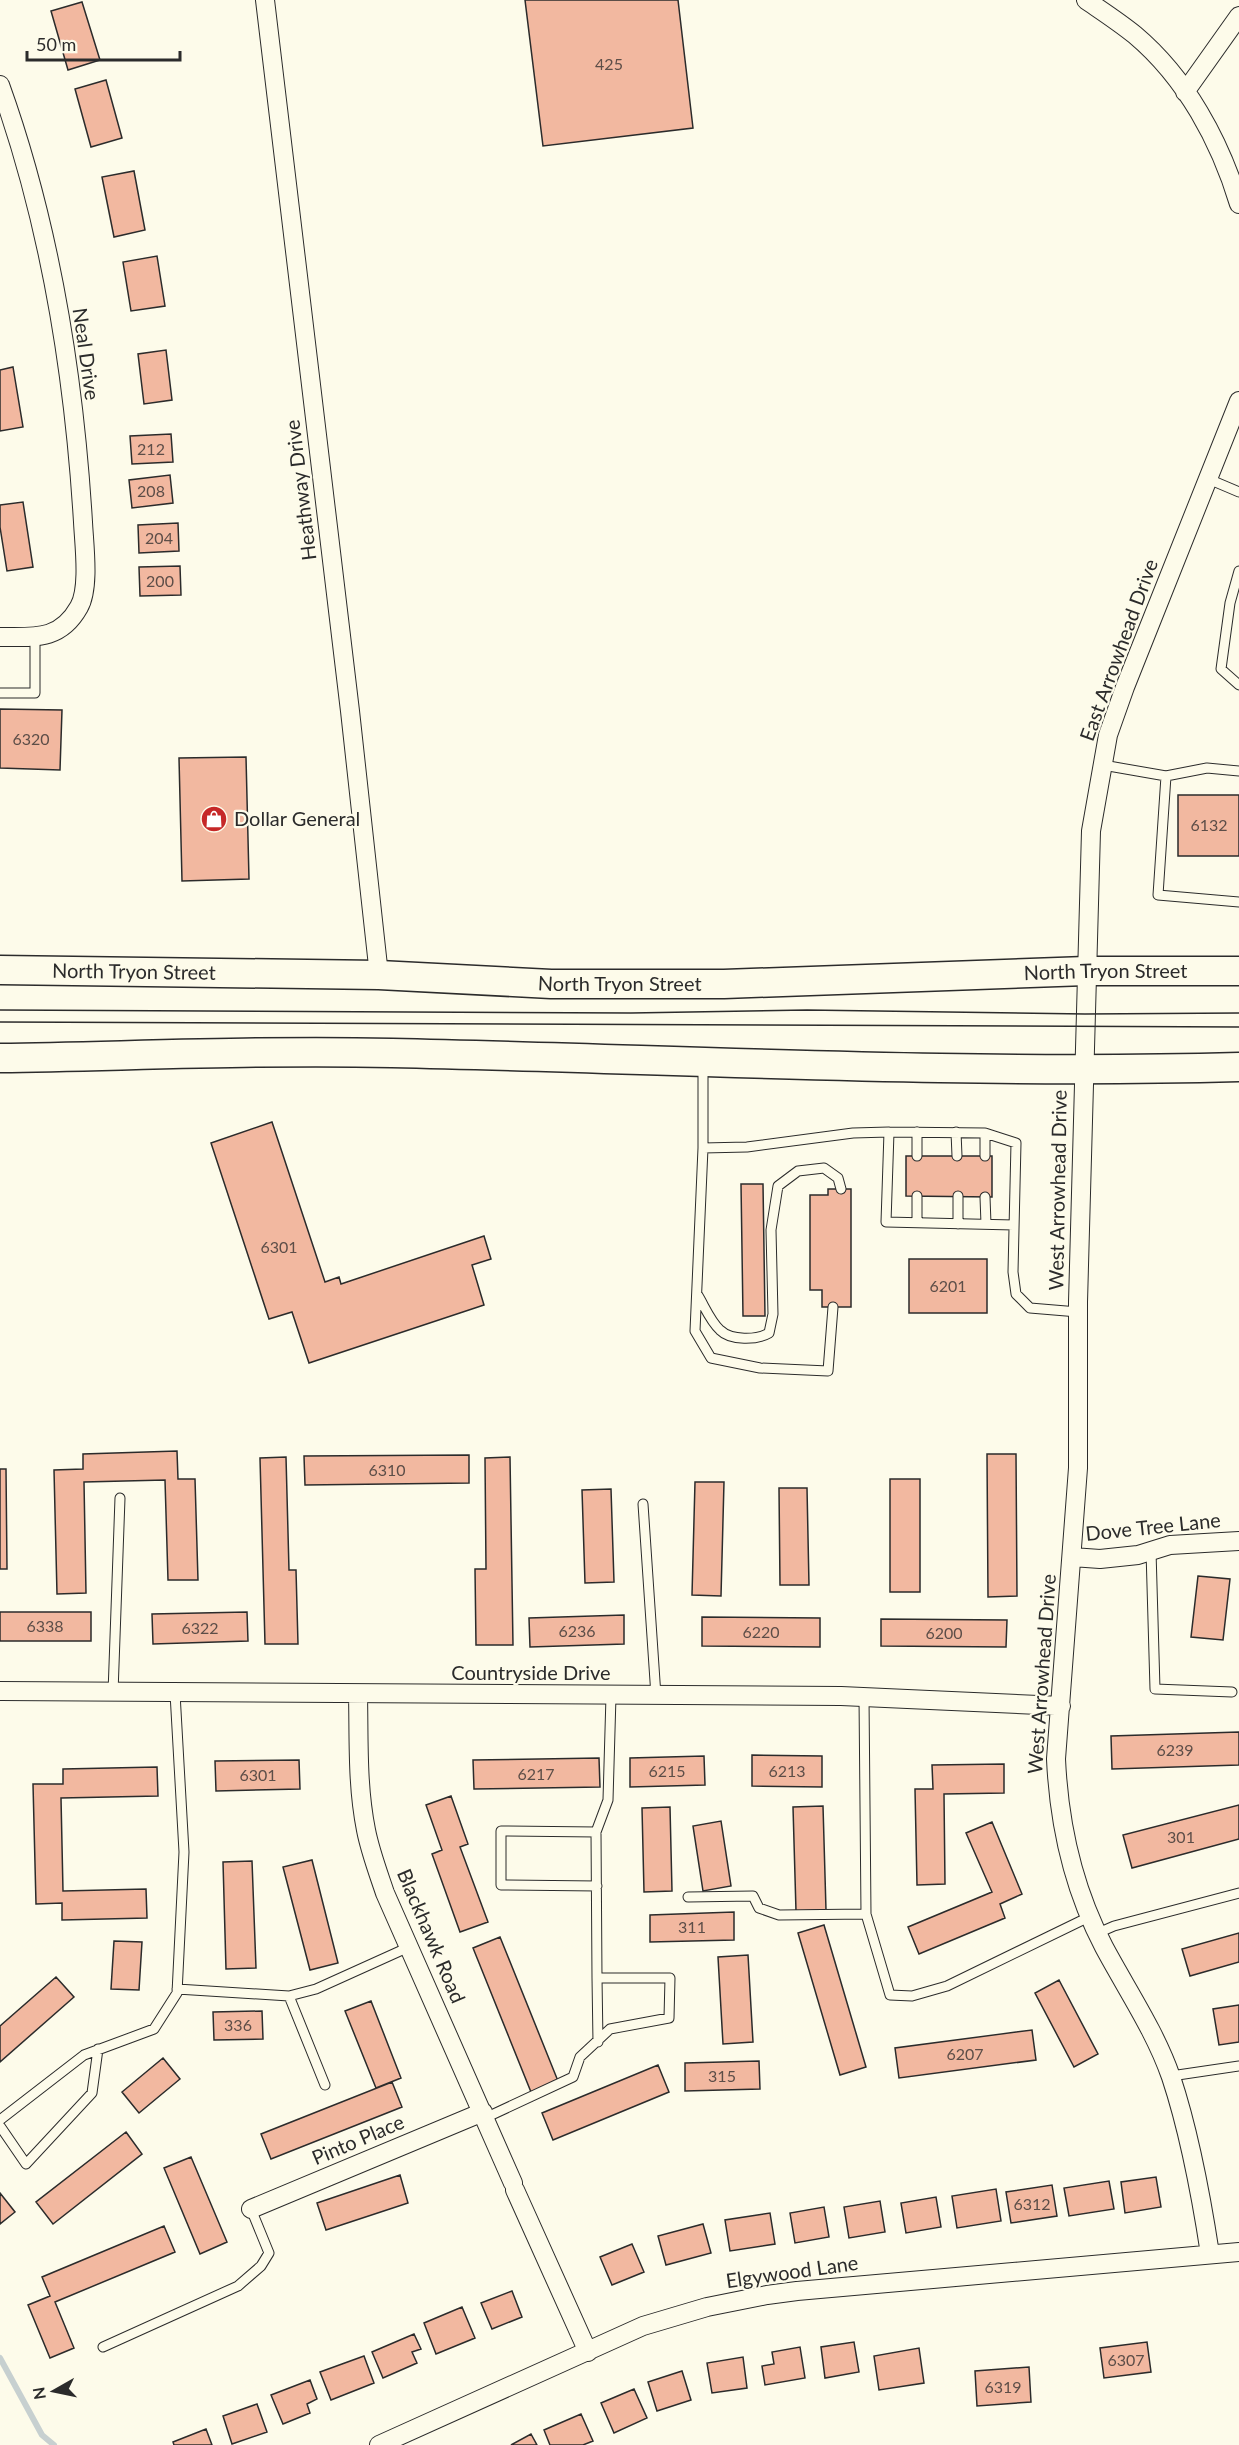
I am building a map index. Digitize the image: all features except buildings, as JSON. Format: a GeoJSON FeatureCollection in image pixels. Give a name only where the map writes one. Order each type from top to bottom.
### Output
{"type":"FeatureCollection","features":[{"type":"Feature","properties":{"kind":"main road","name":"North Tryon Street"},"geometry":{"type":"LineString","coordinates":[[0,970],[379,975],[551,984],[724,984],[1086,971],[1239,971]]}},
{"type":"Feature","properties":{"kind":"main road"},"geometry":{"type":"LineString","coordinates":[[0,1058],[390,1053],[703,1063],[1083,1069],[1239,1067]]}},
{"type":"Feature","properties":{"kind":"street","name":"Heathway Drive"},"geometry":{"type":"LineString","coordinates":[[265,0],[349,699],[379,975]]}},
{"type":"Feature","properties":{"kind":"street"},"geometry":{"type":"LineString","coordinates":[[1086,0],[1136,36],[1167,68],[1185,92],[1216,143],[1239,204]]}},
{"type":"Feature","properties":{"kind":"street"},"geometry":{"type":"LineString","coordinates":[[1185,92],[1239,16]]}},
{"type":"Feature","properties":{"kind":"street","name":"Neal Drive"},"geometry":{"type":"LineString","coordinates":[[0,85],[43,230],[61,326],[81,492],[86,572],[80,606],[61,629],[51,634],[35,637]]}},
{"type":"Feature","properties":{"kind":"street","name":"East Arrowhead Drive"},"geometry":{"type":"LineString","coordinates":[[1083,1069],[1091,831],[1108,735],[1206,478],[1239,401]]}},
{"type":"Feature","properties":{"kind":"street"},"geometry":{"type":"LineString","coordinates":[[0,637],[35,637]]}},
{"type":"Feature","properties":{"kind":"street","name":"West Arrowhead Drive"},"geometry":{"type":"LineString","coordinates":[[1083,1069],[1077,1468],[1056,1759],[1057,1785],[1074,1874],[1098,1933],[1143,2014],[1171,2076],[1199,2184],[1210,2254]]}},
{"type":"Feature","properties":{"kind":"street","name":"Dove Tree Lane"},"geometry":{"type":"LineString","coordinates":[[1072,1557],[1100,1559],[1138,1555],[1170,1545],[1239,1541]]}},
{"type":"Feature","properties":{"kind":"street","name":"Countryside Drive"},"geometry":{"type":"LineString","coordinates":[[0,1691],[864,1697],[1061,1706]]}},
{"type":"Feature","properties":{"kind":"street","name":"Blackhawk Road"},"geometry":{"type":"LineString","coordinates":[[358,1695],[359,1767],[366,1830],[385,1893],[588,2352]]}},
{"type":"Feature","properties":{"kind":"street","name":"Pinto Place"},"geometry":{"type":"LineString","coordinates":[[251,2209],[484,2115]]}},
{"type":"Feature","properties":{"kind":"street","name":"Elgywood Lane"},"geometry":{"type":"LineString","coordinates":[[379,2445],[643,2326],[675,2316],[767,2295],[1239,2252]]}},
{"type":"Feature","properties":{"kind":"lane"},"geometry":{"type":"LineString","coordinates":[[1206,478],[1239,492]]}},
{"type":"Feature","properties":{"kind":"lane"},"geometry":{"type":"LineString","coordinates":[[1239,571],[1230,603],[1221,669],[1239,685]]}},
{"type":"Feature","properties":{"kind":"lane"},"geometry":{"type":"LineString","coordinates":[[0,693],[36,693],[35,637]]}},
{"type":"Feature","properties":{"kind":"lane"},"geometry":{"type":"LineString","coordinates":[[1103,765],[1166,776],[1207,768],[1239,771]]}},
{"type":"Feature","properties":{"kind":"lane"},"geometry":{"type":"LineString","coordinates":[[1166,776],[1158,895],[1239,902]]}},
{"type":"Feature","properties":{"kind":"lane"},"geometry":{"type":"LineString","coordinates":[[703,1063],[703,1148],[695,1331],[711,1358],[760,1368],[828,1371],[834,1307]]}},
{"type":"Feature","properties":{"kind":"lane"},"geometry":{"type":"LineString","coordinates":[[703,1148],[747,1147],[853,1133],[889,1132],[985,1133],[1016,1143],[1013,1272],[1016,1294],[1030,1308],[1078,1312]]}},
{"type":"Feature","properties":{"kind":"lane"},"geometry":{"type":"LineString","coordinates":[[889,1132],[886,1222],[1014,1224]]}},
{"type":"Feature","properties":{"kind":"lane"},"geometry":{"type":"LineString","coordinates":[[917,1132],[917,1156]]}},
{"type":"Feature","properties":{"kind":"lane"},"geometry":{"type":"LineString","coordinates":[[956,1132],[957,1156]]}},
{"type":"Feature","properties":{"kind":"lane"},"geometry":{"type":"LineString","coordinates":[[985,1133],[985,1156]]}},
{"type":"Feature","properties":{"kind":"lane"},"geometry":{"type":"LineString","coordinates":[[696,1293],[720,1332],[758,1339],[769,1333],[773,1314],[771,1230],[778,1186],[798,1171],[824,1168],[838,1178],[841,1189]]}},
{"type":"Feature","properties":{"kind":"lane"},"geometry":{"type":"LineString","coordinates":[[917,1196],[917,1222]]}},
{"type":"Feature","properties":{"kind":"lane"},"geometry":{"type":"LineString","coordinates":[[958,1196],[958,1224]]}},
{"type":"Feature","properties":{"kind":"lane"},"geometry":{"type":"LineString","coordinates":[[985,1197],[986,1224]]}},
{"type":"Feature","properties":{"kind":"lane"},"geometry":{"type":"LineString","coordinates":[[113,1693],[120,1498]]}},
{"type":"Feature","properties":{"kind":"lane"},"geometry":{"type":"LineString","coordinates":[[644,1504],[656,1695]]}},
{"type":"Feature","properties":{"kind":"lane"},"geometry":{"type":"LineString","coordinates":[[1151,1551],[1155,1689],[1232,1692]]}},
{"type":"Feature","properties":{"kind":"lane"},"geometry":{"type":"LineString","coordinates":[[0,2120],[84,2055],[154,2029],[177,1993],[184,1852],[175,1693]]}},
{"type":"Feature","properties":{"kind":"lane"},"geometry":{"type":"LineString","coordinates":[[598,2042],[596,1832],[608,1800],[611,1696]]}},
{"type":"Feature","properties":{"kind":"lane"},"geometry":{"type":"LineString","coordinates":[[864,1697],[866,1914],[890,1995],[912,1996],[947,1986],[1091,1916]]}},
{"type":"Feature","properties":{"kind":"lane"},"geometry":{"type":"LineString","coordinates":[[596,1832],[501,1831],[501,1885],[597,1886]]}},
{"type":"Feature","properties":{"kind":"lane"},"geometry":{"type":"LineString","coordinates":[[1098,1933],[1114,1926],[1239,1893]]}},
{"type":"Feature","properties":{"kind":"lane"},"geometry":{"type":"LineString","coordinates":[[688,1897],[753,1896],[759,1908],[779,1915],[866,1914]]}},
{"type":"Feature","properties":{"kind":"lane"},"geometry":{"type":"LineString","coordinates":[[177,1989],[289,1996],[316,1989],[409,1947]]}},
{"type":"Feature","properties":{"kind":"lane"},"geometry":{"type":"LineString","coordinates":[[484,2115],[573,2077],[580,2057],[610,2029],[669,2018],[670,1978],[597,1978]]}},
{"type":"Feature","properties":{"kind":"lane"},"geometry":{"type":"LineString","coordinates":[[289,1996],[325,2085]]}},
{"type":"Feature","properties":{"kind":"lane"},"geometry":{"type":"LineString","coordinates":[[0,2126],[26,2164],[92,2093],[98,2049]]}},
{"type":"Feature","properties":{"kind":"lane"},"geometry":{"type":"LineString","coordinates":[[1171,2076],[1239,2066]]}},
{"type":"Feature","properties":{"kind":"lane"},"geometry":{"type":"LineString","coordinates":[[103,2347],[238,2286],[261,2266],[269,2253],[251,2209]]}},
{"type":"Feature","properties":{"kind":"waterway"},"geometry":{"type":"LineString","coordinates":[[0,2358],[42,2435],[54,2445]]}},
{"type":"Feature","properties":{"kind":"tram line"},"geometry":{"type":"LineString","coordinates":[[0,1010],[631,1013],[807,1010],[1085,1014],[1239,1013]]}},
{"type":"Feature","properties":{"kind":"tram line"},"geometry":{"type":"LineString","coordinates":[[0,1022],[1239,1027]]}},
{"type":"Feature","properties":{"kind":"place","name":"Dollar General"},"geometry":{"type":"Point","coordinates":[214,819]}}]}
